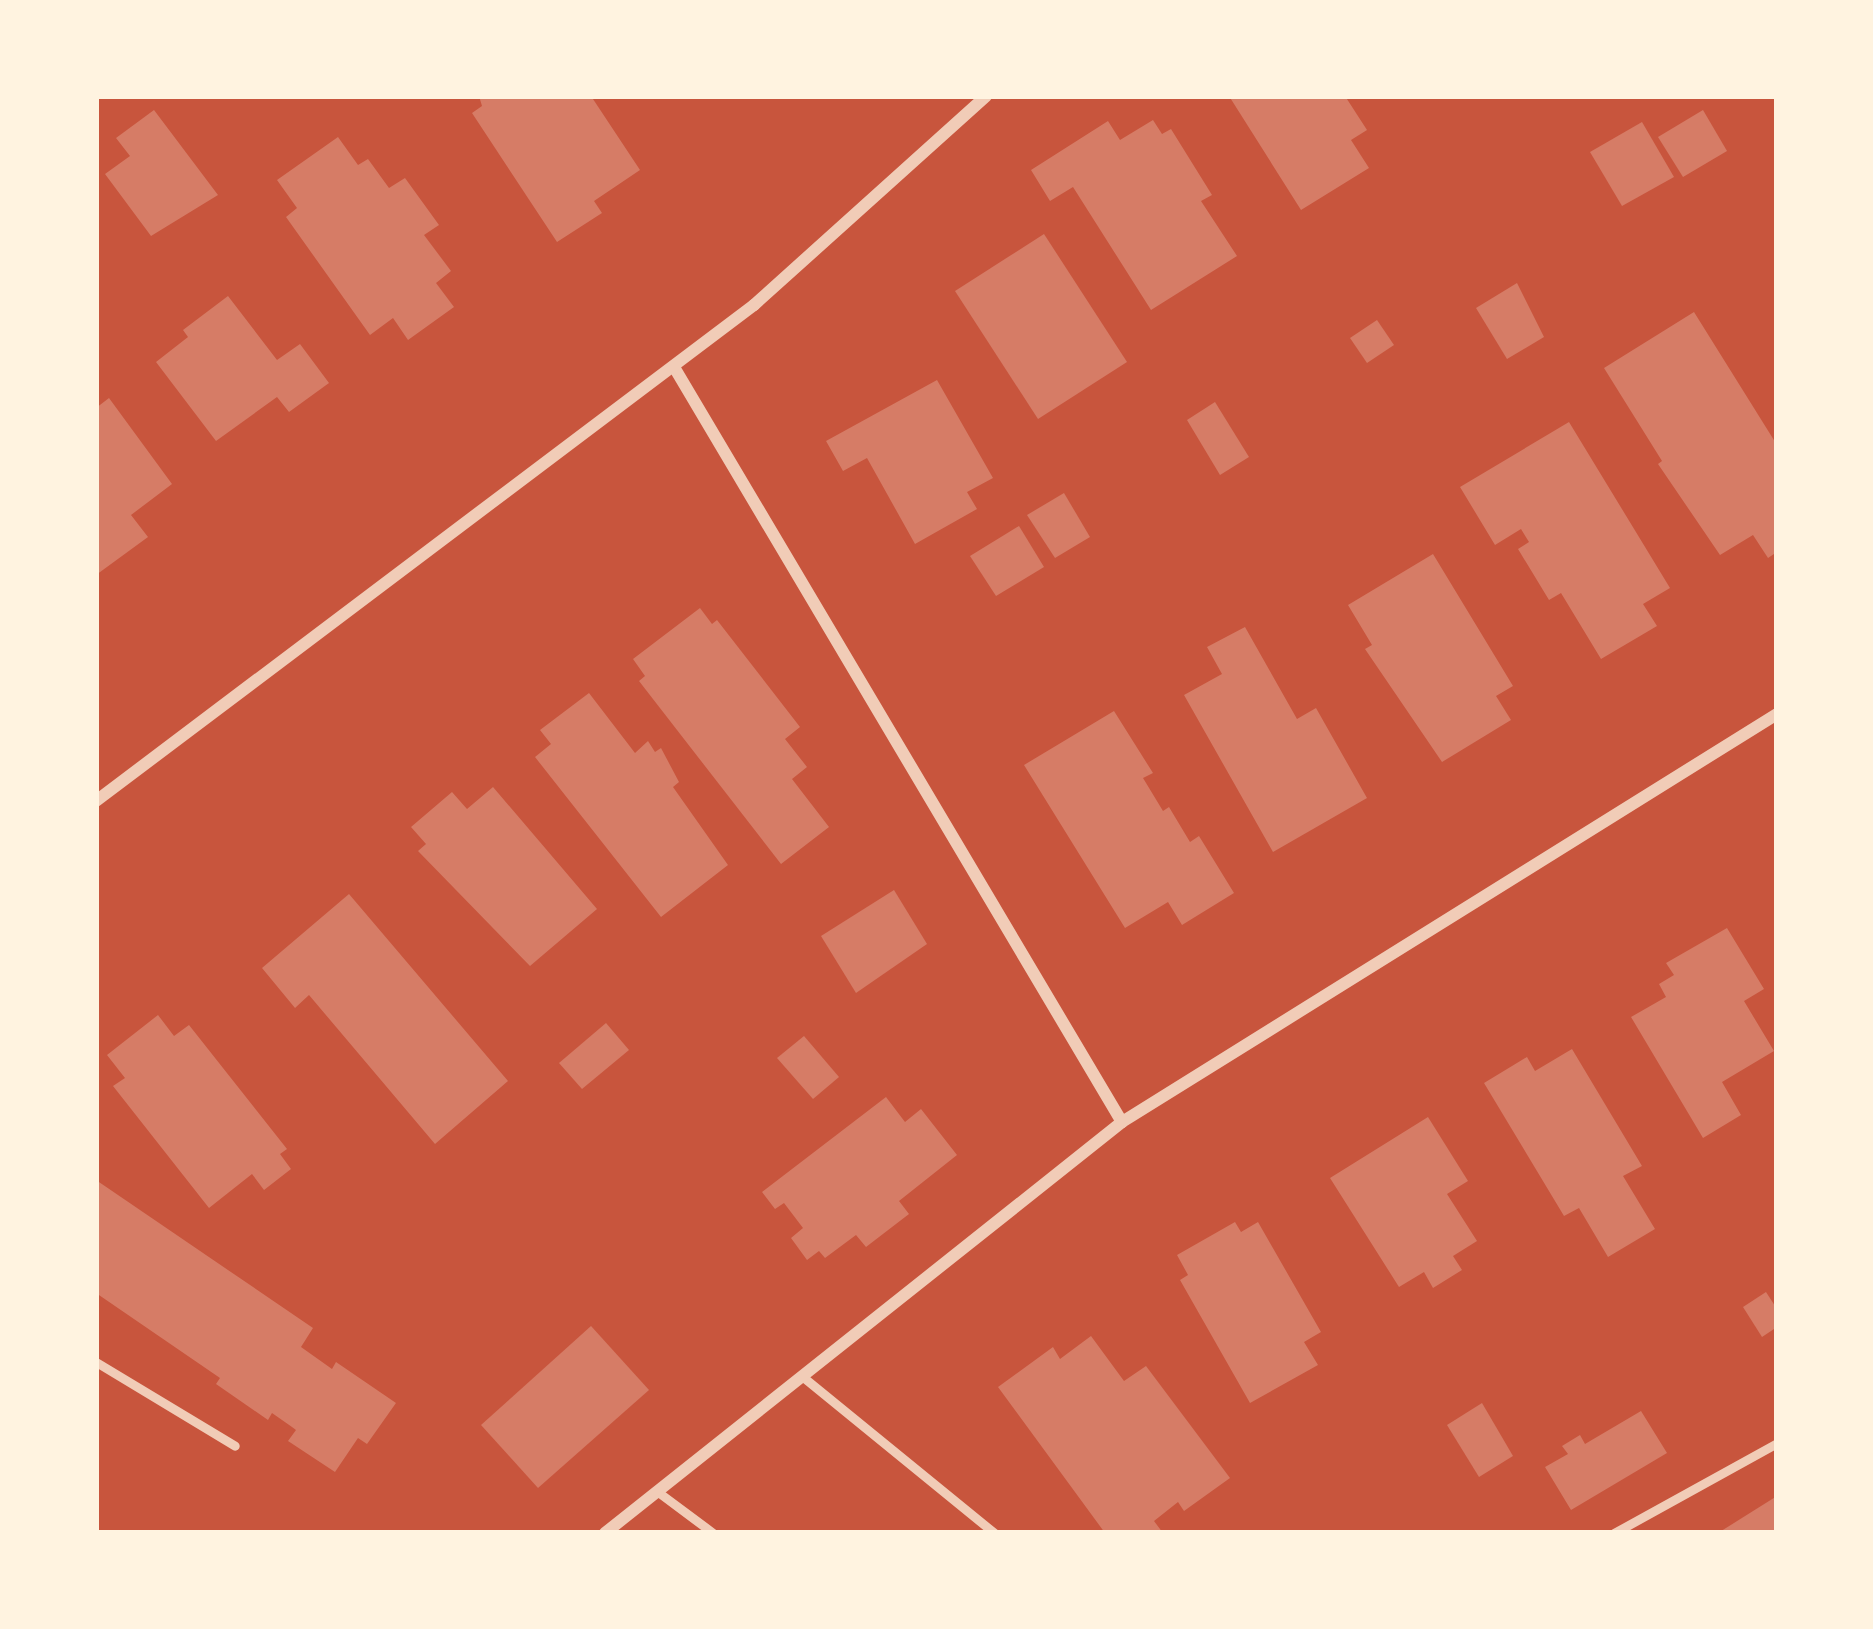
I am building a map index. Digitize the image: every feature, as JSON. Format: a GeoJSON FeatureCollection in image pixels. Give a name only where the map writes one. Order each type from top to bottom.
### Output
{"type":"FeatureCollection","features":[{"type":"Feature","properties":{"kind":"street"},"geometry":{"type":"LineString","coordinates":[[96,801],[754,305],[986,96]]}},
{"type":"Feature","properties":{"kind":"street"},"geometry":{"type":"LineString","coordinates":[[674,367],[1122,1122]]}},
{"type":"Feature","properties":{"kind":"street"},"geometry":{"type":"LineString","coordinates":[[605,1533],[1122,1122],[1777,714]]}},
{"type":"Feature","properties":{"kind":"lane"},"geometry":{"type":"LineString","coordinates":[[96,1362],[236,1446]]}},
{"type":"Feature","properties":{"kind":"lane"},"geometry":{"type":"LineString","coordinates":[[803,1377],[994,1533]]}},
{"type":"Feature","properties":{"kind":"lane"},"geometry":{"type":"LineString","coordinates":[[1614,1533],[1777,1443]]}},
{"type":"Feature","properties":{"kind":"lane"},"geometry":{"type":"LineString","coordinates":[[658,1492],[713,1533]]}},
{"type":"Feature","properties":{"kind":"building"},"geometry":{"type":"Polygon","coordinates":[[[479,96],[591,96],[640,170],[594,201],[602,213],[557,242],[472,113],[482,106],[479,96]]]}},
{"type":"Feature","properties":{"kind":"building"},"geometry":{"type":"Polygon","coordinates":[[[1229,96],[1345,96],[1367,130],[1351,140],[1369,168],[1301,210],[1229,96]]]}},
{"type":"Feature","properties":{"kind":"building"},"geometry":{"type":"Polygon","coordinates":[[[154,110],[218,195],[151,236],[105,174],[130,156],[116,138],[154,110]]]}},
{"type":"Feature","properties":{"kind":"building"},"geometry":{"type":"Polygon","coordinates":[[[1703,110],[1727,151],[1683,177],[1658,137],[1703,110]]]}},
{"type":"Feature","properties":{"kind":"building"},"geometry":{"type":"Polygon","coordinates":[[[1153,120],[1162,134],[1171,129],[1212,195],[1201,201],[1237,256],[1151,310],[1073,187],[1050,201],[1031,170],[1108,121],[1120,140],[1153,120]]]}},
{"type":"Feature","properties":{"kind":"building"},"geometry":{"type":"Polygon","coordinates":[[[1642,122],[1674,177],[1622,206],[1590,152],[1642,122]]]}},
{"type":"Feature","properties":{"kind":"building"},"geometry":{"type":"Polygon","coordinates":[[[338,137],[358,165],[368,159],[389,188],[405,178],[439,225],[424,235],[451,271],[436,283],[454,307],[408,340],[393,318],[370,335],[286,217],[297,208],[277,180],[338,137]]]}},
{"type":"Feature","properties":{"kind":"building"},"geometry":{"type":"Polygon","coordinates":[[[1044,234],[1127,362],[1038,419],[955,291],[1044,234]]]}},
{"type":"Feature","properties":{"kind":"building"},"geometry":{"type":"Polygon","coordinates":[[[1517,283],[1544,337],[1507,359],[1476,308],[1517,283]]]}},
{"type":"Feature","properties":{"kind":"building"},"geometry":{"type":"Polygon","coordinates":[[[228,296],[277,360],[300,344],[329,383],[289,412],[277,397],[216,441],[156,362],[188,337],[183,330],[228,296]]]}},
{"type":"Feature","properties":{"kind":"building"},"geometry":{"type":"Polygon","coordinates":[[[1694,312],[1777,445],[1777,552],[1768,558],[1753,535],[1720,555],[1658,464],[1662,461],[1604,368],[1694,312]]]}},
{"type":"Feature","properties":{"kind":"building"},"geometry":{"type":"Polygon","coordinates":[[[1377,320],[1394,345],[1367,363],[1350,338],[1377,320]]]}},
{"type":"Feature","properties":{"kind":"building"},"geometry":{"type":"Polygon","coordinates":[[[937,380],[993,478],[967,492],[977,509],[915,544],[867,458],[843,471],[826,441],[937,380]]]}},
{"type":"Feature","properties":{"kind":"building"},"geometry":{"type":"Polygon","coordinates":[[[109,398],[172,484],[131,515],[148,537],[96,575],[96,408],[109,398]]]}},
{"type":"Feature","properties":{"kind":"building"},"geometry":{"type":"Polygon","coordinates":[[[1215,402],[1249,457],[1220,475],[1187,420],[1215,402]]]}},
{"type":"Feature","properties":{"kind":"building"},"geometry":{"type":"Polygon","coordinates":[[[1569,422],[1670,588],[1643,604],[1657,626],[1601,659],[1561,593],[1549,600],[1518,549],[1529,542],[1521,529],[1495,545],[1460,487],[1569,422]]]}},
{"type":"Feature","properties":{"kind":"building"},"geometry":{"type":"Polygon","coordinates":[[[1064,493],[1090,537],[1055,558],[1027,515],[1064,493]]]}},
{"type":"Feature","properties":{"kind":"building"},"geometry":{"type":"Polygon","coordinates":[[[1019,526],[1044,567],[996,596],[970,556],[1019,526]]]}},
{"type":"Feature","properties":{"kind":"building"},"geometry":{"type":"Polygon","coordinates":[[[1433,554],[1513,686],[1496,696],[1511,720],[1442,762],[1365,649],[1372,645],[1348,605],[1433,554]]]}},
{"type":"Feature","properties":{"kind":"building"},"geometry":{"type":"Polygon","coordinates":[[[700,608],[712,624],[717,620],[800,727],[785,739],[807,767],[792,779],[829,827],[781,864],[639,681],[645,676],[633,659],[700,608]]]}},
{"type":"Feature","properties":{"kind":"building"},"geometry":{"type":"Polygon","coordinates":[[[1245,627],[1297,719],[1316,708],[1367,798],[1273,852],[1184,695],[1222,674],[1207,647],[1245,627]]]}},
{"type":"Feature","properties":{"kind":"building"},"geometry":{"type":"Polygon","coordinates":[[[589,693],[635,753],[648,741],[655,752],[661,748],[679,782],[673,787],[728,865],[661,917],[535,757],[551,744],[540,730],[589,693]]]}},
{"type":"Feature","properties":{"kind":"building"},"geometry":{"type":"Polygon","coordinates":[[[1114,711],[1153,773],[1143,778],[1163,811],[1169,807],[1190,842],[1199,836],[1234,893],[1182,925],[1168,902],[1125,928],[1024,765],[1114,711]]]}},
{"type":"Feature","properties":{"kind":"building"},"geometry":{"type":"Polygon","coordinates":[[[493,787],[597,909],[530,966],[418,851],[426,844],[411,827],[452,792],[467,809],[493,787]]]}},
{"type":"Feature","properties":{"kind":"building"},"geometry":{"type":"Polygon","coordinates":[[[894,890],[927,944],[856,993],[821,936],[894,890]]]}},
{"type":"Feature","properties":{"kind":"building"},"geometry":{"type":"Polygon","coordinates":[[[349,894],[508,1081],[435,1144],[309,995],[295,1008],[262,968],[349,894]]]}},
{"type":"Feature","properties":{"kind":"building"},"geometry":{"type":"Polygon","coordinates":[[[1727,928],[1764,989],[1744,1001],[1774,1051],[1722,1082],[1741,1115],[1703,1138],[1631,1017],[1666,997],[1659,984],[1674,975],[1666,963],[1727,928]]]}},
{"type":"Feature","properties":{"kind":"building"},"geometry":{"type":"Polygon","coordinates":[[[158,1015],[174,1036],[189,1025],[287,1149],[280,1154],[291,1169],[264,1190],[252,1174],[209,1208],[113,1086],[125,1078],[107,1055],[158,1015]]]}},
{"type":"Feature","properties":{"kind":"building"},"geometry":{"type":"Polygon","coordinates":[[[606,1023],[629,1050],[582,1089],[559,1063],[606,1023]]]}},
{"type":"Feature","properties":{"kind":"building"},"geometry":{"type":"Polygon","coordinates":[[[804,1036],[839,1077],[813,1099],[777,1058],[804,1036]]]}},
{"type":"Feature","properties":{"kind":"building"},"geometry":{"type":"Polygon","coordinates":[[[1572,1049],[1642,1166],[1623,1176],[1655,1229],[1608,1257],[1579,1208],[1564,1216],[1484,1083],[1527,1057],[1535,1071],[1572,1049]]]}},
{"type":"Feature","properties":{"kind":"building"},"geometry":{"type":"Polygon","coordinates":[[[886,1097],[905,1122],[921,1109],[957,1155],[899,1201],[909,1214],[866,1247],[856,1235],[825,1258],[819,1251],[807,1260],[791,1238],[803,1228],[784,1203],[775,1209],[762,1192],[886,1097]]]}},
{"type":"Feature","properties":{"kind":"building"},"geometry":{"type":"Polygon","coordinates":[[[1428,1117],[1468,1181],[1447,1194],[1477,1241],[1453,1256],[1462,1270],[1433,1288],[1424,1272],[1399,1287],[1330,1178],[1428,1117]]]}},
{"type":"Feature","properties":{"kind":"building"},"geometry":{"type":"Polygon","coordinates":[[[96,1180],[313,1328],[301,1347],[332,1369],[336,1362],[396,1403],[367,1444],[358,1438],[335,1472],[288,1441],[296,1430],[292,1427],[272,1413],[268,1420],[216,1384],[220,1378],[96,1293],[96,1180]]]}},
{"type":"Feature","properties":{"kind":"building"},"geometry":{"type":"Polygon","coordinates":[[[1235,1222],[1241,1232],[1258,1222],[1321,1332],[1304,1342],[1318,1365],[1250,1403],[1180,1280],[1188,1275],[1177,1255],[1235,1222]]]}},
{"type":"Feature","properties":{"kind":"building"},"geometry":{"type":"Polygon","coordinates":[[[1766,1292],[1777,1309],[1777,1327],[1762,1337],[1743,1307],[1766,1292]]]}},
{"type":"Feature","properties":{"kind":"building"},"geometry":{"type":"Polygon","coordinates":[[[591,1326],[649,1390],[538,1488],[481,1425],[591,1326]]]}},
{"type":"Feature","properties":{"kind":"building"},"geometry":{"type":"Polygon","coordinates":[[[1091,1336],[1124,1381],[1146,1366],[1230,1478],[1184,1511],[1178,1502],[1154,1521],[1163,1533],[1105,1533],[998,1387],[1053,1347],[1060,1359],[1091,1336]]]}},
{"type":"Feature","properties":{"kind":"building"},"geometry":{"type":"Polygon","coordinates":[[[1482,1403],[1513,1456],[1479,1477],[1447,1425],[1482,1403]]]}},
{"type":"Feature","properties":{"kind":"building"},"geometry":{"type":"Polygon","coordinates":[[[1641,1411],[1667,1453],[1571,1510],[1545,1467],[1568,1454],[1562,1446],[1580,1435],[1585,1444],[1641,1411]]]}},
{"type":"Feature","properties":{"kind":"building"},"geometry":{"type":"Polygon","coordinates":[[[1777,1496],[1777,1533],[1718,1533],[1777,1496]]]}}]}
